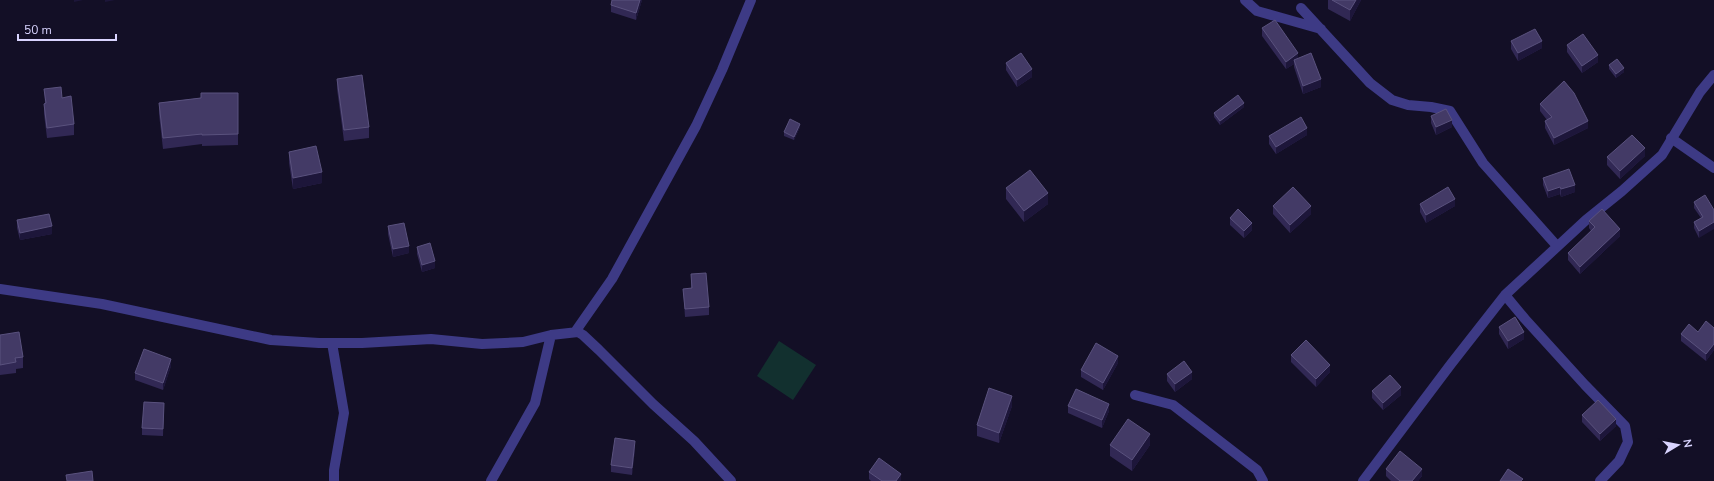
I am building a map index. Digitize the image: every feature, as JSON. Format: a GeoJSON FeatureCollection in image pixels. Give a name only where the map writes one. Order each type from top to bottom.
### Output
{"type":"FeatureCollection","features":[{"type":"Feature","properties":{"kind":"street"},"geometry":{"type":"LineString","coordinates":[[575,332],[612,279],[696,126],[722,70],[751,0]]}},
{"type":"Feature","properties":{"kind":"street"},"geometry":{"type":"LineString","coordinates":[[1245,0],[1257,11],[1321,29]]}},
{"type":"Feature","properties":{"kind":"street"},"geometry":{"type":"LineString","coordinates":[[1301,8],[1370,82],[1392,100],[1408,105],[1431,107],[1450,111],[1483,163],[1557,246]]}},
{"type":"Feature","properties":{"kind":"street"},"geometry":{"type":"LineString","coordinates":[[1364,481],[1451,364],[1505,295],[1586,220],[1622,191],[1662,155],[1700,92],[1714,75]]}},
{"type":"Feature","properties":{"kind":"street"},"geometry":{"type":"LineString","coordinates":[[1671,138],[1714,168]]}},
{"type":"Feature","properties":{"kind":"street"},"geometry":{"type":"LineString","coordinates":[[0,289],[102,304],[271,340],[332,343],[431,339],[482,344],[523,342],[551,335],[575,332],[583,335],[600,350],[653,404],[694,441],[731,481]]}},
{"type":"Feature","properties":{"kind":"street"},"geometry":{"type":"LineString","coordinates":[[1505,295],[1570,369],[1625,426],[1628,442],[1619,461],[1600,481]]}},
{"type":"Feature","properties":{"kind":"street"},"geometry":{"type":"LineString","coordinates":[[491,481],[535,403],[551,335]]}},
{"type":"Feature","properties":{"kind":"street"},"geometry":{"type":"LineString","coordinates":[[332,343],[344,413],[334,470],[334,481]]}},
{"type":"Feature","properties":{"kind":"street"},"geometry":{"type":"LineString","coordinates":[[1135,395],[1173,405],[1258,470],[1264,481]]}},
{"type":"Feature","properties":{"kind":"green space"},"geometry":{"type":"Polygon","coordinates":[[[779,341],[816,365],[793,400],[757,376],[779,341]]]}},
{"type":"Feature","properties":{"kind":"building"},"geometry":{"type":"Polygon","coordinates":[[[612,0],[640,0],[636,13],[611,5],[612,0]]]}},
{"type":"Feature","properties":{"kind":"building"},"geometry":{"type":"Polygon","coordinates":[[[1332,0],[1356,0],[1350,10],[1332,0]]]}},
{"type":"Feature","properties":{"kind":"building"},"geometry":{"type":"Polygon","coordinates":[[[1275,20],[1298,53],[1286,62],[1262,28],[1275,20]]]}},
{"type":"Feature","properties":{"kind":"building"},"geometry":{"type":"Polygon","coordinates":[[[1535,29],[1542,41],[1518,53],[1511,41],[1535,29]]]}},
{"type":"Feature","properties":{"kind":"building"},"geometry":{"type":"Polygon","coordinates":[[[1583,34],[1598,55],[1582,66],[1567,45],[1583,34]]]}},
{"type":"Feature","properties":{"kind":"building"},"geometry":{"type":"Polygon","coordinates":[[[1021,53],[1032,69],[1017,80],[1006,63],[1021,53]]]}},
{"type":"Feature","properties":{"kind":"building"},"geometry":{"type":"Polygon","coordinates":[[[1311,53],[1321,79],[1303,86],[1294,60],[1311,53]]]}},
{"type":"Feature","properties":{"kind":"building"},"geometry":{"type":"Polygon","coordinates":[[[1617,59],[1624,68],[1616,74],[1609,65],[1617,59]]]}},
{"type":"Feature","properties":{"kind":"building"},"geometry":{"type":"Polygon","coordinates":[[[362,75],[369,127],[344,130],[337,79],[362,75]]]}},
{"type":"Feature","properties":{"kind":"building"},"geometry":{"type":"Polygon","coordinates":[[[1564,81],[1574,93],[1588,121],[1554,138],[1545,121],[1552,117],[1540,104],[1564,81]]]}},
{"type":"Feature","properties":{"kind":"building"},"geometry":{"type":"Polygon","coordinates":[[[61,87],[62,98],[71,96],[74,124],[47,128],[44,89],[61,87]]]}},
{"type":"Feature","properties":{"kind":"building"},"geometry":{"type":"Polygon","coordinates":[[[201,93],[238,93],[238,134],[202,134],[163,138],[159,103],[201,98],[201,93]]]}},
{"type":"Feature","properties":{"kind":"building"},"geometry":{"type":"Polygon","coordinates":[[[1238,95],[1244,103],[1220,121],[1214,113],[1238,95]]]}},
{"type":"Feature","properties":{"kind":"building"},"geometry":{"type":"Polygon","coordinates":[[[1446,109],[1452,120],[1436,127],[1431,116],[1446,109]]]}},
{"type":"Feature","properties":{"kind":"building"},"geometry":{"type":"Polygon","coordinates":[[[1301,117],[1307,128],[1276,147],[1269,136],[1301,117]]]}},
{"type":"Feature","properties":{"kind":"building"},"geometry":{"type":"Polygon","coordinates":[[[790,119],[800,124],[794,137],[784,132],[790,119]]]}},
{"type":"Feature","properties":{"kind":"building"},"geometry":{"type":"Polygon","coordinates":[[[1632,135],[1645,148],[1620,171],[1607,157],[1632,135]]]}},
{"type":"Feature","properties":{"kind":"building"},"geometry":{"type":"Polygon","coordinates":[[[316,146],[322,172],[293,178],[289,152],[316,146]]]}},
{"type":"Feature","properties":{"kind":"building"},"geometry":{"type":"Polygon","coordinates":[[[1569,169],[1575,185],[1561,189],[1560,187],[1548,191],[1543,178],[1569,169]]]}},
{"type":"Feature","properties":{"kind":"building"},"geometry":{"type":"Polygon","coordinates":[[[1030,170],[1048,193],[1024,211],[1006,188],[1030,170]]]}},
{"type":"Feature","properties":{"kind":"building"},"geometry":{"type":"Polygon","coordinates":[[[1293,187],[1311,206],[1290,225],[1273,206],[1293,187]]]}},
{"type":"Feature","properties":{"kind":"building"},"geometry":{"type":"Polygon","coordinates":[[[1448,187],[1455,199],[1426,215],[1420,204],[1448,187]]]}},
{"type":"Feature","properties":{"kind":"building"},"geometry":{"type":"Polygon","coordinates":[[[1705,195],[1714,210],[1714,222],[1699,231],[1694,222],[1703,217],[1694,202],[1705,195]]]}},
{"type":"Feature","properties":{"kind":"building"},"geometry":{"type":"Polygon","coordinates":[[[1238,209],[1252,223],[1244,231],[1230,218],[1238,209]]]}},
{"type":"Feature","properties":{"kind":"building"},"geometry":{"type":"Polygon","coordinates":[[[1602,209],[1620,229],[1580,267],[1568,253],[1595,227],[1589,221],[1602,209]]]}},
{"type":"Feature","properties":{"kind":"building"},"geometry":{"type":"Polygon","coordinates":[[[49,214],[52,226],[20,233],[17,220],[49,214]]]}},
{"type":"Feature","properties":{"kind":"building"},"geometry":{"type":"Polygon","coordinates":[[[404,223],[409,246],[393,249],[388,226],[404,223]]]}},
{"type":"Feature","properties":{"kind":"building"},"geometry":{"type":"Polygon","coordinates":[[[430,243],[435,261],[422,265],[417,247],[430,243]]]}},
{"type":"Feature","properties":{"kind":"building"},"geometry":{"type":"Polygon","coordinates":[[[706,273],[709,307],[685,309],[683,289],[692,288],[691,274],[706,273]]]}},
{"type":"Feature","properties":{"kind":"building"},"geometry":{"type":"Polygon","coordinates":[[[1515,317],[1524,332],[1508,341],[1499,327],[1515,317]]]}},
{"type":"Feature","properties":{"kind":"building"},"geometry":{"type":"Polygon","coordinates":[[[1706,321],[1714,328],[1714,344],[1706,354],[1681,334],[1689,324],[1698,332],[1706,321]]]}},
{"type":"Feature","properties":{"kind":"building"},"geometry":{"type":"Polygon","coordinates":[[[19,332],[23,357],[15,358],[16,362],[0,365],[0,335],[19,332]]]}},
{"type":"Feature","properties":{"kind":"building"},"geometry":{"type":"Polygon","coordinates":[[[1306,340],[1330,365],[1316,379],[1291,355],[1306,340]]]}},
{"type":"Feature","properties":{"kind":"building"},"geometry":{"type":"Polygon","coordinates":[[[1096,343],[1118,356],[1103,383],[1081,370],[1096,343]]]}},
{"type":"Feature","properties":{"kind":"building"},"geometry":{"type":"Polygon","coordinates":[[[144,349],[171,359],[163,383],[135,373],[144,349]]]}},
{"type":"Feature","properties":{"kind":"building"},"geometry":{"type":"Polygon","coordinates":[[[1184,361],[1192,372],[1175,384],[1167,374],[1184,361]]]}},
{"type":"Feature","properties":{"kind":"building"},"geometry":{"type":"Polygon","coordinates":[[[1390,375],[1401,387],[1383,403],[1372,391],[1390,375]]]}},
{"type":"Feature","properties":{"kind":"building"},"geometry":{"type":"Polygon","coordinates":[[[989,388],[1012,396],[999,433],[977,425],[989,388]]]}},
{"type":"Feature","properties":{"kind":"building"},"geometry":{"type":"Polygon","coordinates":[[[1076,389],[1109,404],[1102,420],[1068,406],[1076,389]]]}},
{"type":"Feature","properties":{"kind":"building"},"geometry":{"type":"Polygon","coordinates":[[[1598,400],[1616,419],[1600,434],[1582,415],[1598,400]]]}},
{"type":"Feature","properties":{"kind":"building"},"geometry":{"type":"Polygon","coordinates":[[[144,402],[164,403],[163,429],[142,428],[144,402]]]}},
{"type":"Feature","properties":{"kind":"building"},"geometry":{"type":"Polygon","coordinates":[[[1128,419],[1150,434],[1132,460],[1110,445],[1128,419]]]}},
{"type":"Feature","properties":{"kind":"building"},"geometry":{"type":"Polygon","coordinates":[[[615,438],[635,441],[632,468],[611,465],[615,438]]]}},
{"type":"Feature","properties":{"kind":"building"},"geometry":{"type":"Polygon","coordinates":[[[1400,451],[1422,469],[1412,481],[1400,481],[1386,469],[1400,451]]]}},
{"type":"Feature","properties":{"kind":"building"},"geometry":{"type":"Polygon","coordinates":[[[879,458],[901,474],[896,481],[882,481],[869,472],[879,458]]]}},
{"type":"Feature","properties":{"kind":"building"},"geometry":{"type":"Polygon","coordinates":[[[1508,469],[1523,479],[1521,481],[1500,481],[1508,469]]]}},
{"type":"Feature","properties":{"kind":"building"},"geometry":{"type":"Polygon","coordinates":[[[92,471],[93,481],[67,481],[66,475],[92,471]]]}}]}
